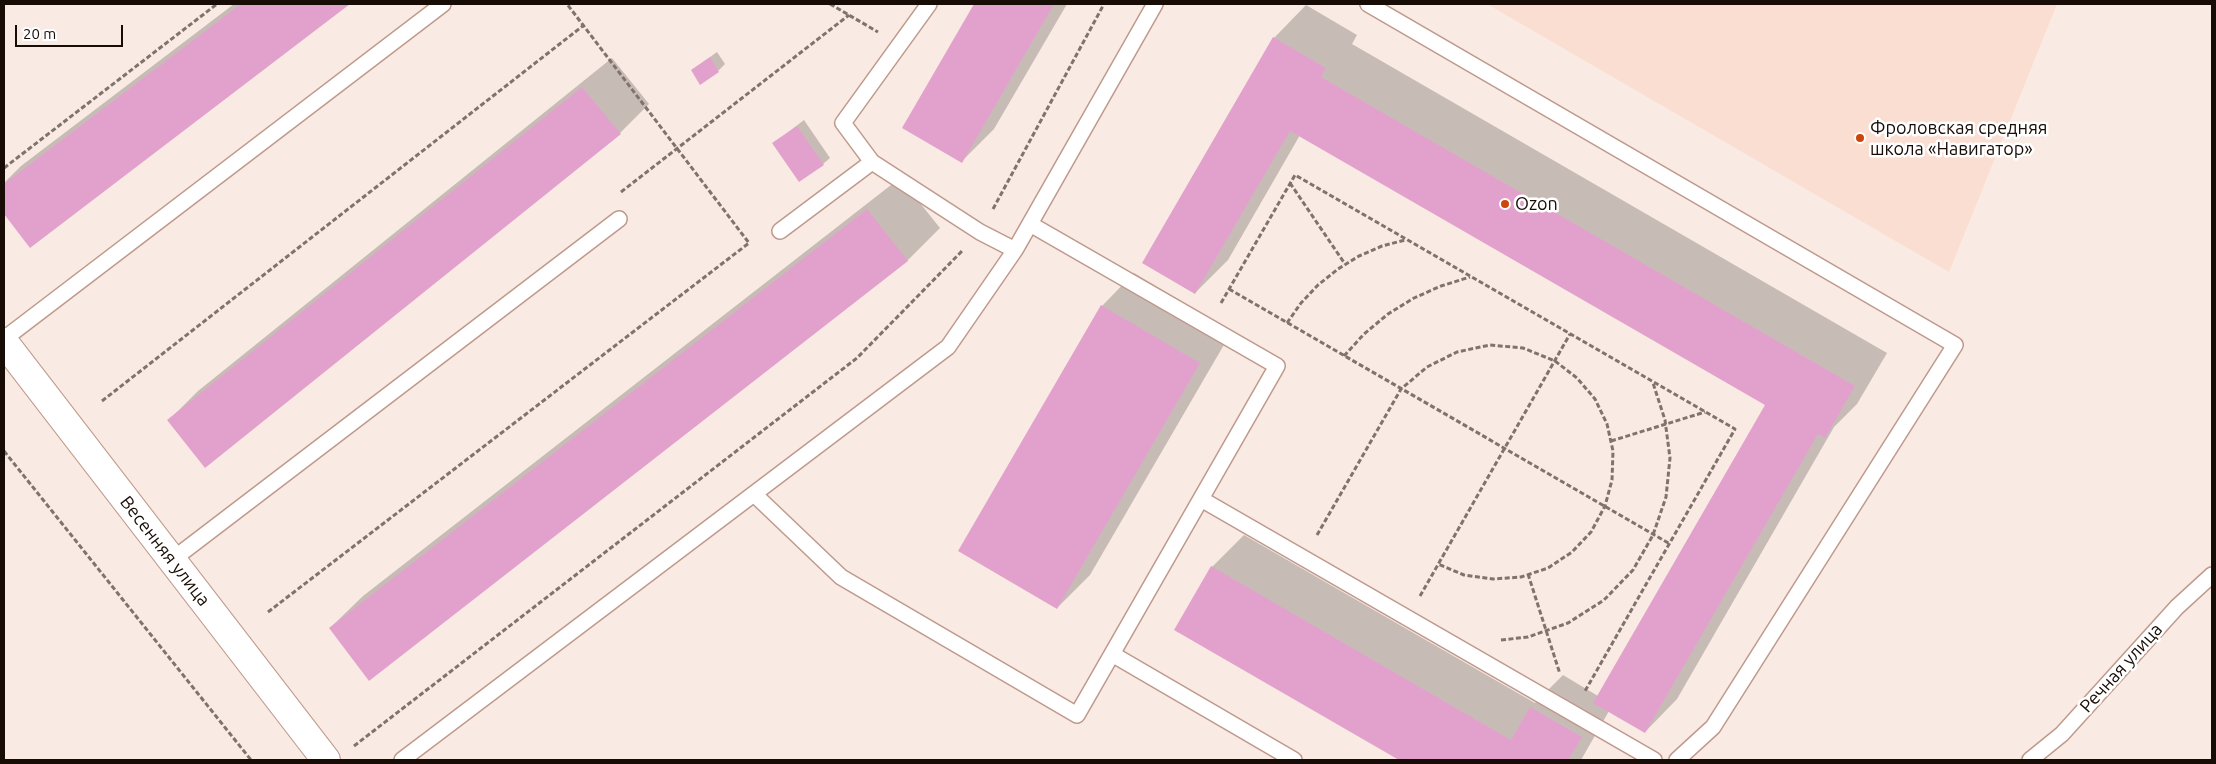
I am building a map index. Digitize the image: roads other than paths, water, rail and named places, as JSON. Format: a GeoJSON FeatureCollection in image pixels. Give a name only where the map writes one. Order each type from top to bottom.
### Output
{"type":"FeatureCollection","features":[{"type":"Feature","properties":{"kind":"street","name":"Весенняя улица"},"geometry":{"type":"LineString","coordinates":[[4,341],[326,760]]}},
{"type":"Feature","properties":{"kind":"lane"},"geometry":{"type":"LineString","coordinates":[[4,341],[443,4]]}},
{"type":"Feature","properties":{"kind":"lane"},"geometry":{"type":"LineString","coordinates":[[929,4],[843,123],[872,162],[980,232],[1015,250]]}},
{"type":"Feature","properties":{"kind":"lane"},"geometry":{"type":"LineString","coordinates":[[402,760],[948,347],[1015,250],[1155,4]]}},
{"type":"Feature","properties":{"kind":"lane"},"geometry":{"type":"LineString","coordinates":[[1368,4],[1955,345],[1713,727],[1677,760]]}},
{"type":"Feature","properties":{"kind":"lane"},"geometry":{"type":"LineString","coordinates":[[780,231],[872,162]]}},
{"type":"Feature","properties":{"kind":"lane"},"geometry":{"type":"LineString","coordinates":[[172,560],[620,219]]}},
{"type":"Feature","properties":{"kind":"lane"},"geometry":{"type":"LineString","coordinates":[[754,494],[841,577],[1077,715],[1277,366],[1030,224]]}},
{"type":"Feature","properties":{"kind":"lane"},"geometry":{"type":"LineString","coordinates":[[1201,499],[1654,760]]}},
{"type":"Feature","properties":{"kind":"lane","name":"Речная улица"},"geometry":{"type":"LineString","coordinates":[[2030,760],[2062,734],[2177,607],[2212,575]]}},
{"type":"Feature","properties":{"kind":"lane"},"geometry":{"type":"LineString","coordinates":[[1112,654],[1294,760]]}},
{"type":"Feature","properties":{"kind":"place","name":"Фроловская средняя школа «Навигатор»"},"geometry":{"type":"Point","coordinates":[1860,138]}},
{"type":"Feature","properties":{"kind":"place","name":"Ozon"},"geometry":{"type":"Point","coordinates":[1505,204]}}]}
